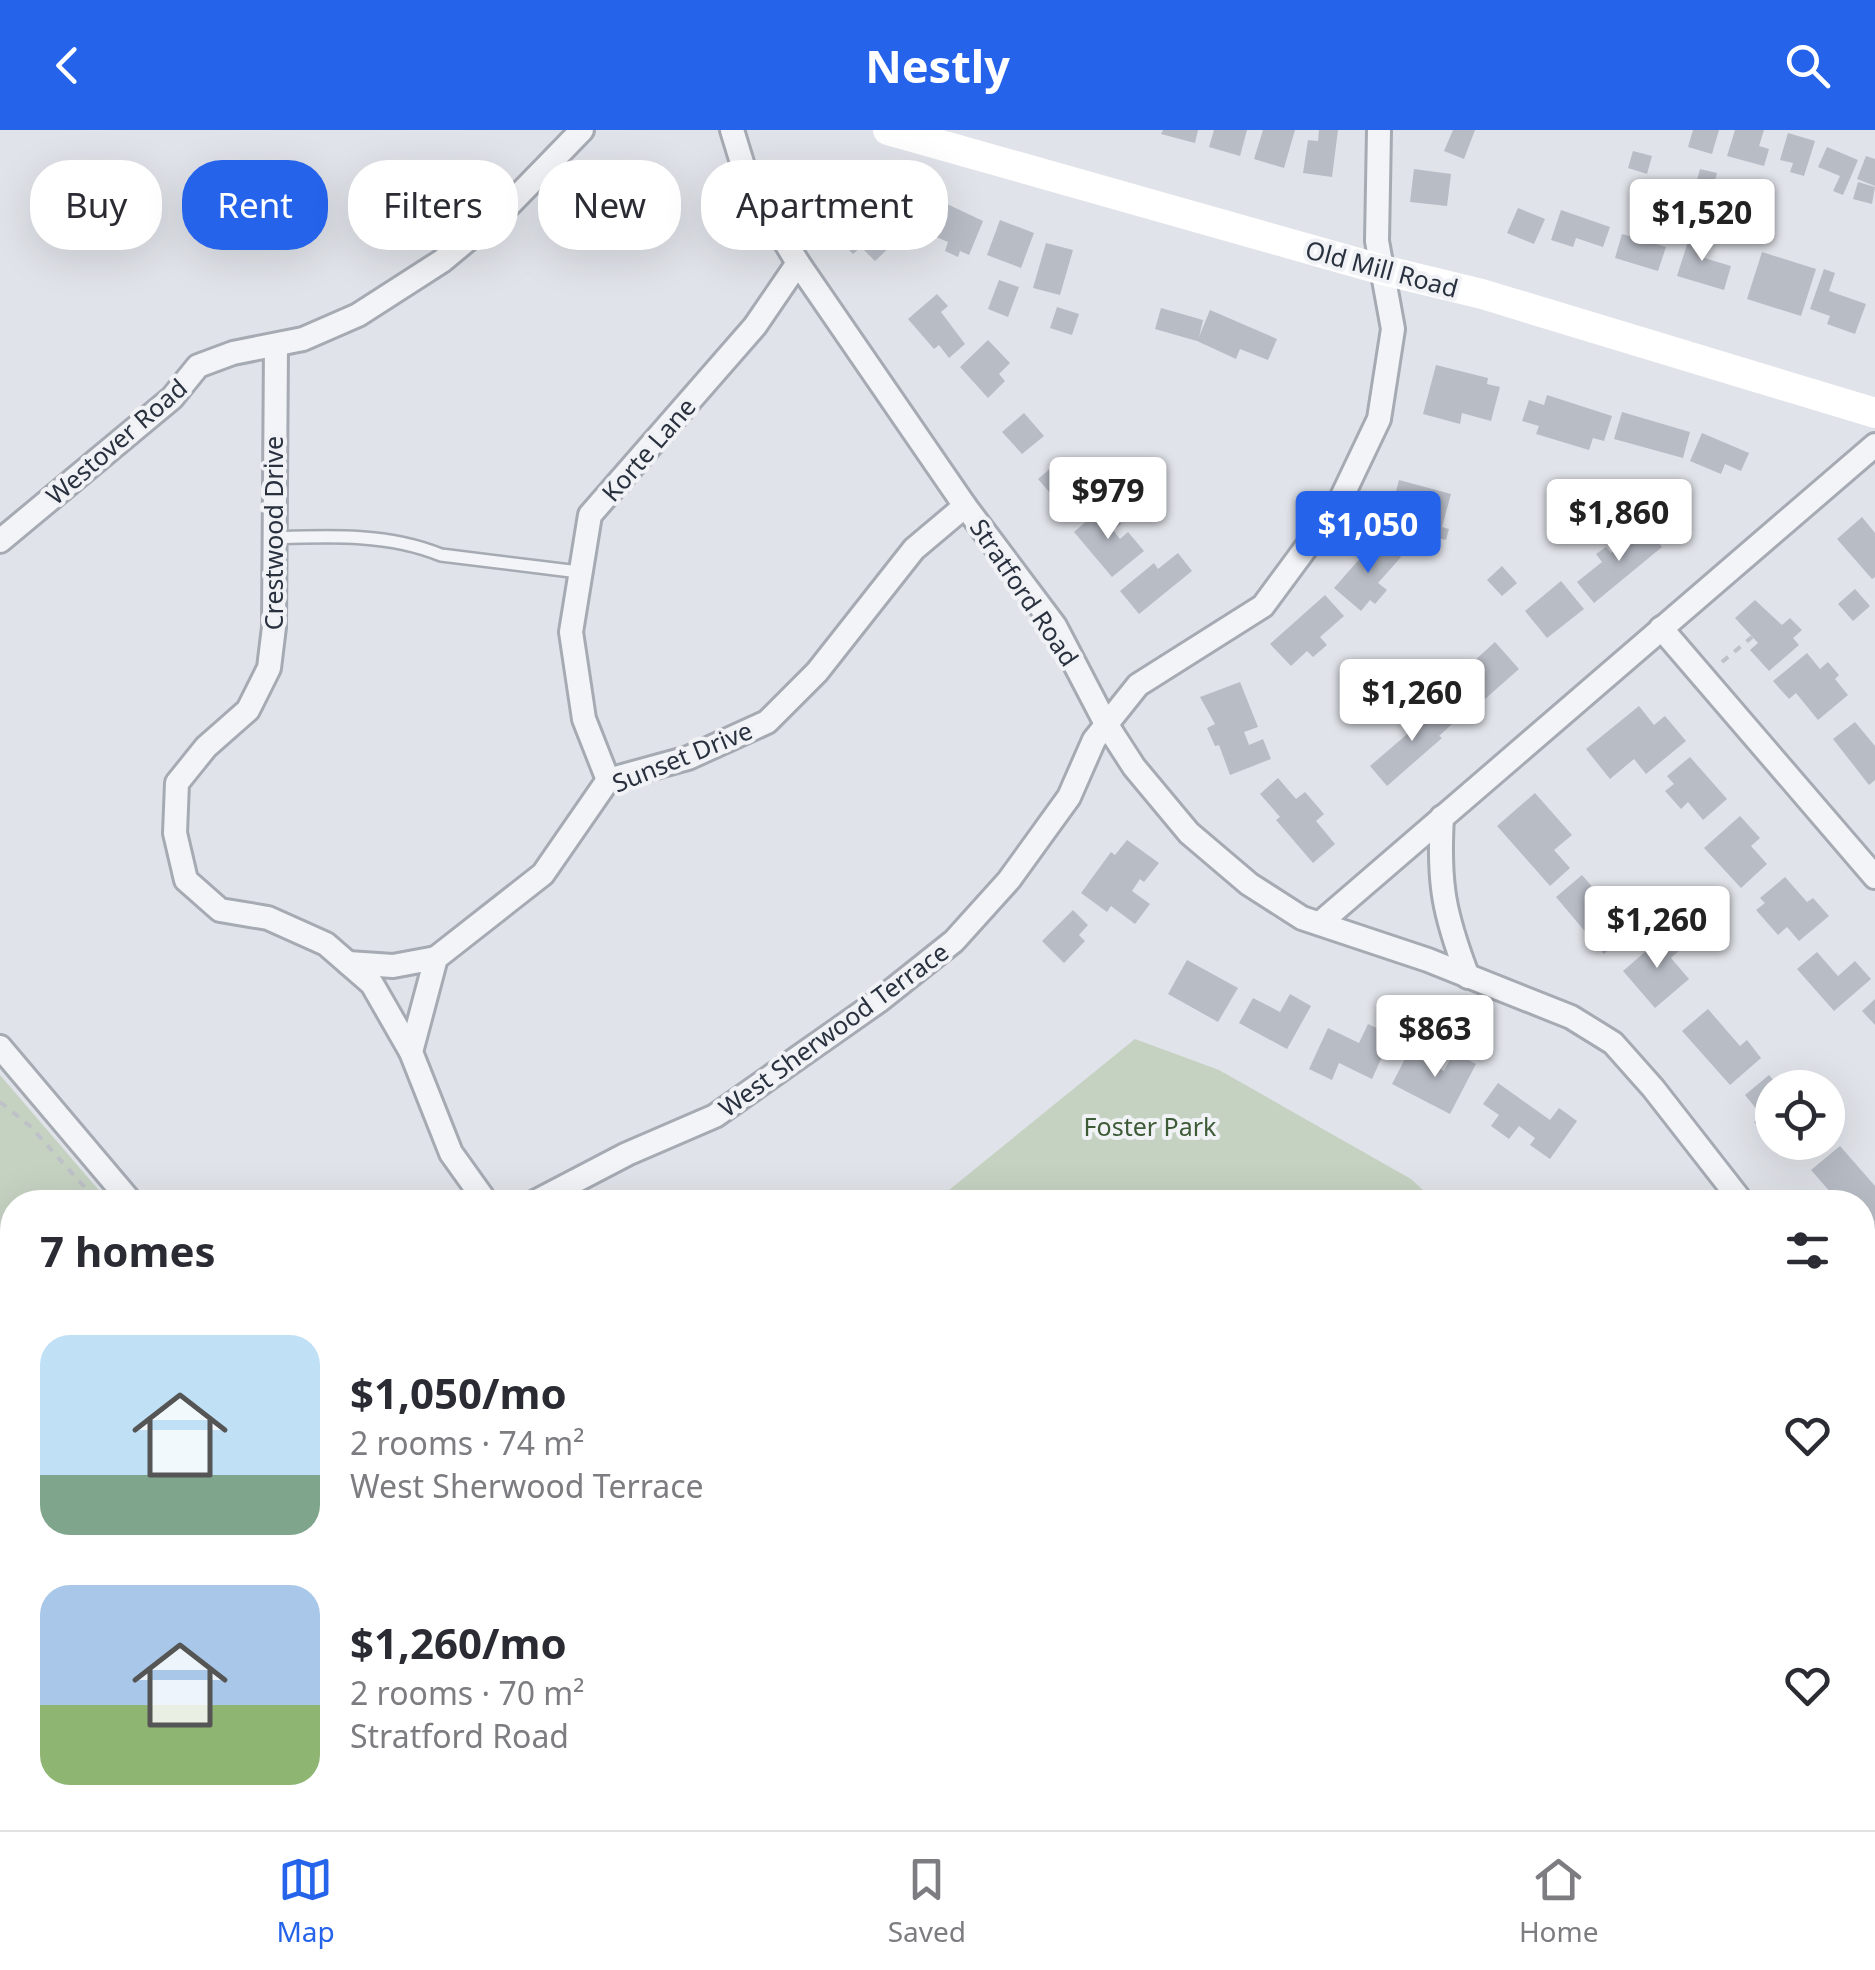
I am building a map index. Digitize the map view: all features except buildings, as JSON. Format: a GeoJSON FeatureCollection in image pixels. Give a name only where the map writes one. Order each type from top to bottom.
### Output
{"type":"FeatureCollection","features":[{"type":"Feature","properties":{"kind":"main road","name":"Old Mill Road"},"geometry":{"type":"LineString","coordinates":[[888,130],[1482,294],[1875,413]]}},
{"type":"Feature","properties":{"kind":"street","name":"Westover Road"},"geometry":{"type":"LineString","coordinates":[[0,541],[172,398],[198,366],[232,353],[302,340],[358,315],[442,261],[506,207],[582,130]]}},
{"type":"Feature","properties":{"kind":"street","name":"Stratford Road"},"geometry":{"type":"LineString","coordinates":[[732,130],[747,179],[798,263],[965,506],[1055,626],[1105,722],[1134,767],[1189,833],[1248,884],[1302,918],[1571,1017],[1613,1043],[1733,1190]]}},
{"type":"Feature","properties":{"kind":"street","name":"West Sherwood Terrace"},"geometry":{"type":"LineString","coordinates":[[558,1190],[626,1154],[715,1116],[880,1000],[954,941],[1010,880],[1069,797],[1105,722],[1138,686],[1263,606],[1339,503],[1379,419],[1393,329],[1377,241],[1379,130]]}},
{"type":"Feature","properties":{"kind":"street","name":"Korte Lane"},"geometry":{"type":"LineString","coordinates":[[608,780],[584,719],[571,632],[590,515],[756,326],[798,263]]}},
{"type":"Feature","properties":{"kind":"street","name":"Crestwood Drive"},"geometry":{"type":"LineString","coordinates":[[276,344],[274,627],[269,668],[248,710],[206,748],[178,783],[174,833],[186,880],[220,910],[268,918],[326,944],[372,984],[411,1052],[451,1153],[477,1190]]}},
{"type":"Feature","properties":{"kind":"street"},"geometry":{"type":"LineString","coordinates":[[1320,923],[1875,445]]}},
{"type":"Feature","properties":{"kind":"street","name":"Sunset Drive"},"geometry":{"type":"LineString","coordinates":[[348,963],[393,966],[436,958],[543,874],[608,780],[688,758],[767,722],[818,672],[914,549],[965,506]]}},
{"type":"Feature","properties":{"kind":"street"},"geometry":{"type":"LineString","coordinates":[[1661,628],[1875,877]]}},
{"type":"Feature","properties":{"kind":"street"},"geometry":{"type":"LineString","coordinates":[[1442,817],[1439,867],[1447,923],[1468,976]]}},
{"type":"Feature","properties":{"kind":"street"},"geometry":{"type":"LineString","coordinates":[[411,1052],[436,958]]}},
{"type":"Feature","properties":{"kind":"street"},"geometry":{"type":"LineString","coordinates":[[0,1047],[121,1190]]}},
{"type":"Feature","properties":{"kind":"lane"},"geometry":{"type":"LineString","coordinates":[[273,538],[368,539],[422,547],[440,554],[579,572]]}},
{"type":"Feature","properties":{"kind":"path"},"geometry":{"type":"LineString","coordinates":[[1722,662],[1752,637]]}},
{"type":"Feature","properties":{"kind":"path"},"geometry":{"type":"LineString","coordinates":[[0,1102],[30,1126],[87,1190]]}},
{"type":"Feature","properties":{"kind":"green space","name":"Foster Park"},"geometry":{"type":"Polygon","coordinates":[[[1135,1039],[1219,1070],[1411,1179],[1423,1190],[949,1190],[1135,1039]]]}},
{"type":"Feature","properties":{"kind":"green space"},"geometry":{"type":"Polygon","coordinates":[[[0,1075],[99,1190],[0,1190],[0,1075]]]}}]}
